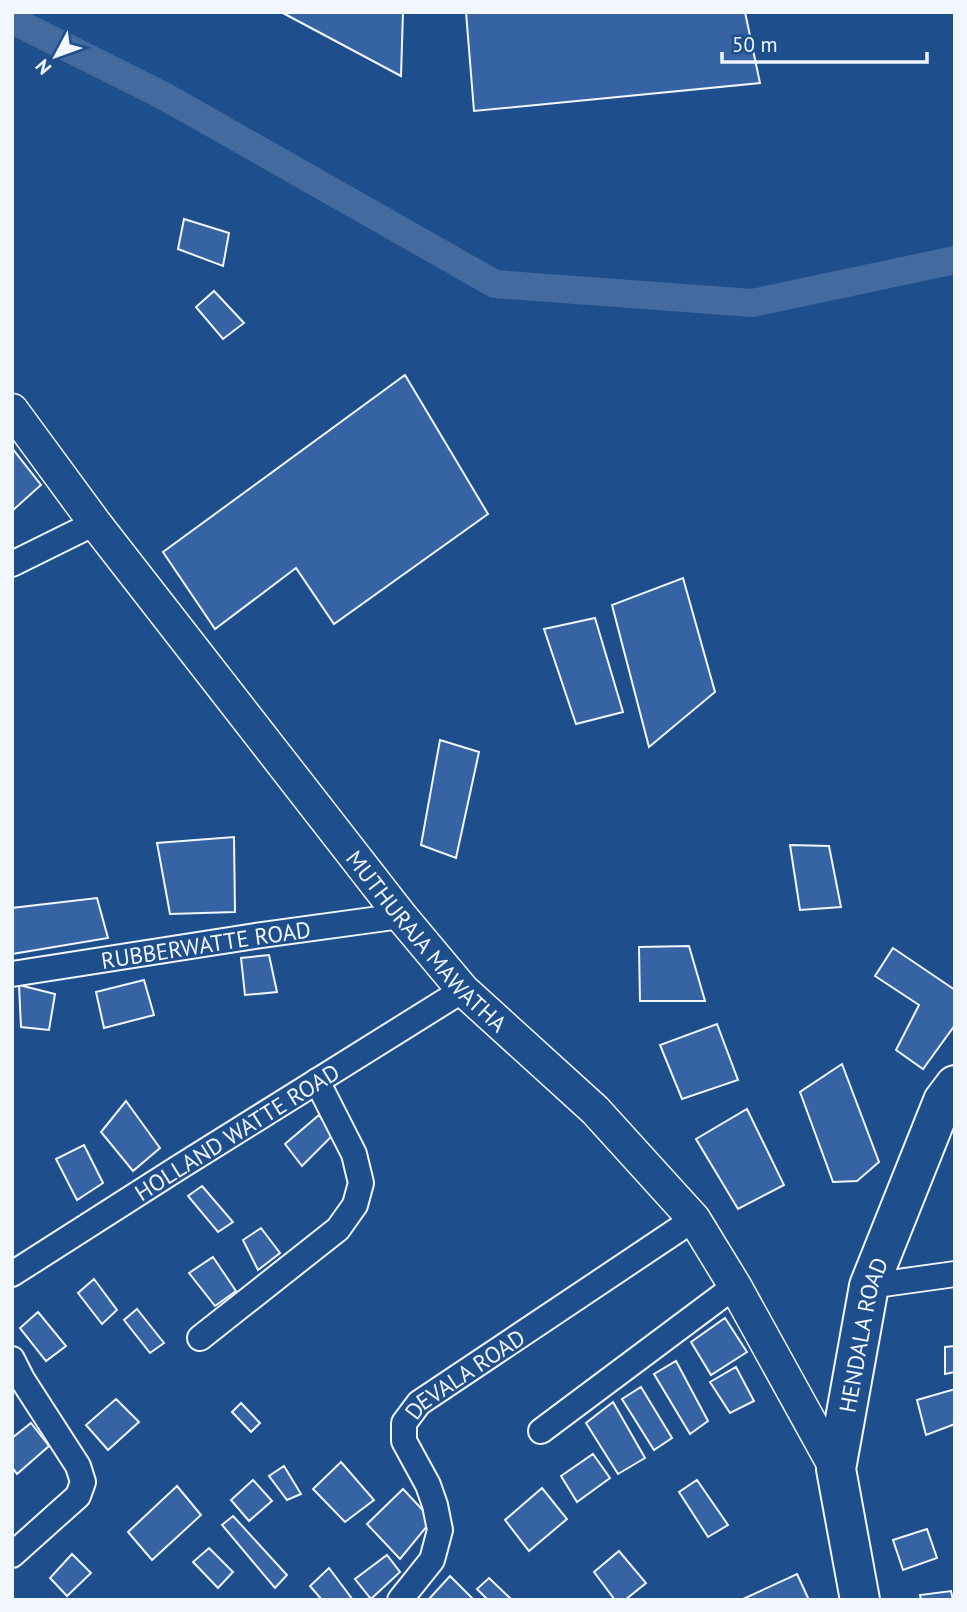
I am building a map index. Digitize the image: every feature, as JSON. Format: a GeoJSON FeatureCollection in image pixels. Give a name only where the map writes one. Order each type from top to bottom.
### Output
{"type":"FeatureCollection","features":[{"type":"Feature","properties":{"kind":"main road","name":"HENDALA ROAD"},"geometry":{"type":"LineString","coordinates":[[860,1600],[836,1469],[869,1286],[951,1095]]}},
{"type":"Feature","properties":{"kind":"street","name":"MUTHURAJA MAWATHA"},"geometry":{"type":"LineString","coordinates":[[12,410],[94,523],[401,916],[463,990],[595,1110],[694,1219],[735,1286],[836,1469]]}},
{"type":"Feature","properties":{"kind":"street"},"geometry":{"type":"LineString","coordinates":[[12,564],[94,523]]}},
{"type":"Feature","properties":{"kind":"street","name":"RUBBERWATTE ROAD"},"geometry":{"type":"LineString","coordinates":[[12,974],[401,916]]}},
{"type":"Feature","properties":{"kind":"street","name":"HOLLAND WATTE ROAD"},"geometry":{"type":"LineString","coordinates":[[12,1274],[463,990]]}},
{"type":"Feature","properties":{"kind":"street"},"geometry":{"type":"LineString","coordinates":[[200,1338],[338,1229],[355,1205],[361,1184],[354,1154],[317,1081]]}},
{"type":"Feature","properties":{"kind":"street","name":"DEVALA ROAD"},"geometry":{"type":"LineString","coordinates":[[400,1600],[432,1560],[440,1530],[429,1485],[404,1441],[404,1423],[419,1403],[694,1219]]}},
{"type":"Feature","properties":{"kind":"street"},"geometry":{"type":"LineString","coordinates":[[869,1286],[955,1274]]}},
{"type":"Feature","properties":{"kind":"street"},"geometry":{"type":"LineString","coordinates":[[541,1431],[735,1286]]}},
{"type":"Feature","properties":{"kind":"street"},"geometry":{"type":"LineString","coordinates":[[12,1555],[78,1496],[83,1482],[78,1466],[16,1375]]}},
{"type":"Feature","properties":{"kind":"building"},"geometry":{"type":"Polygon","coordinates":[[[281,12],[403,12],[401,76],[281,12]]]}},
{"type":"Feature","properties":{"kind":"building"},"geometry":{"type":"Polygon","coordinates":[[[466,12],[745,12],[760,83],[474,111],[466,12]]]}},
{"type":"Feature","properties":{"kind":"building"},"geometry":{"type":"Polygon","coordinates":[[[184,219],[229,233],[223,266],[178,249],[184,219]]]}},
{"type":"Feature","properties":{"kind":"building"},"geometry":{"type":"Polygon","coordinates":[[[214,291],[244,323],[223,339],[196,307],[214,291]]]}},
{"type":"Feature","properties":{"kind":"building"},"geometry":{"type":"Polygon","coordinates":[[[405,375],[488,514],[334,624],[296,568],[215,629],[163,552],[405,375]]]}},
{"type":"Feature","properties":{"kind":"building"},"geometry":{"type":"Polygon","coordinates":[[[12,448],[41,485],[12,511],[12,448]]]}},
{"type":"Feature","properties":{"kind":"building"},"geometry":{"type":"Polygon","coordinates":[[[683,578],[715,692],[649,747],[612,605],[683,578]]]}},
{"type":"Feature","properties":{"kind":"building"},"geometry":{"type":"Polygon","coordinates":[[[595,618],[623,712],[576,724],[544,629],[595,618]]]}},
{"type":"Feature","properties":{"kind":"building"},"geometry":{"type":"Polygon","coordinates":[[[440,740],[479,752],[456,858],[421,845],[440,740]]]}},
{"type":"Feature","properties":{"kind":"building"},"geometry":{"type":"Polygon","coordinates":[[[234,837],[235,912],[170,914],[157,843],[234,837]]]}},
{"type":"Feature","properties":{"kind":"building"},"geometry":{"type":"Polygon","coordinates":[[[790,845],[829,846],[841,907],[800,910],[790,845]]]}},
{"type":"Feature","properties":{"kind":"building"},"geometry":{"type":"Polygon","coordinates":[[[97,898],[108,938],[12,954],[12,908],[97,898]]]}},
{"type":"Feature","properties":{"kind":"building"},"geometry":{"type":"Polygon","coordinates":[[[689,946],[705,1001],[640,1001],[639,947],[689,946]]]}},
{"type":"Feature","properties":{"kind":"building"},"geometry":{"type":"Polygon","coordinates":[[[893,948],[955,990],[955,1025],[923,1069],[896,1050],[919,1005],[875,976],[893,948]]]}},
{"type":"Feature","properties":{"kind":"building"},"geometry":{"type":"Polygon","coordinates":[[[269,955],[277,992],[245,995],[241,958],[269,955]]]}},
{"type":"Feature","properties":{"kind":"building"},"geometry":{"type":"Polygon","coordinates":[[[144,980],[154,1015],[104,1028],[96,992],[144,980]]]}},
{"type":"Feature","properties":{"kind":"building"},"geometry":{"type":"Polygon","coordinates":[[[19,985],[55,994],[49,1030],[21,1027],[19,985]]]}},
{"type":"Feature","properties":{"kind":"building"},"geometry":{"type":"Polygon","coordinates":[[[717,1024],[738,1080],[682,1099],[660,1045],[717,1024]]]}},
{"type":"Feature","properties":{"kind":"building"},"geometry":{"type":"Polygon","coordinates":[[[842,1064],[879,1162],[857,1181],[833,1182],[800,1092],[842,1064]]]}},
{"type":"Feature","properties":{"kind":"building"},"geometry":{"type":"Polygon","coordinates":[[[126,1101],[160,1148],[133,1171],[101,1132],[126,1101]]]}},
{"type":"Feature","properties":{"kind":"building"},"geometry":{"type":"Polygon","coordinates":[[[747,1109],[784,1185],[738,1209],[696,1139],[747,1109]]]}},
{"type":"Feature","properties":{"kind":"building"},"geometry":{"type":"Polygon","coordinates":[[[319,1115],[333,1135],[302,1166],[285,1144],[319,1115]]]}},
{"type":"Feature","properties":{"kind":"building"},"geometry":{"type":"Polygon","coordinates":[[[84,1145],[103,1183],[77,1200],[56,1159],[84,1145]]]}},
{"type":"Feature","properties":{"kind":"building"},"geometry":{"type":"Polygon","coordinates":[[[202,1186],[233,1222],[218,1232],[188,1196],[202,1186]]]}},
{"type":"Feature","properties":{"kind":"building"},"geometry":{"type":"Polygon","coordinates":[[[261,1228],[280,1253],[258,1270],[243,1240],[261,1228]]]}},
{"type":"Feature","properties":{"kind":"building"},"geometry":{"type":"Polygon","coordinates":[[[213,1257],[236,1291],[215,1306],[189,1273],[213,1257]]]}},
{"type":"Feature","properties":{"kind":"building"},"geometry":{"type":"Polygon","coordinates":[[[94,1279],[117,1310],[102,1324],[78,1293],[94,1279]]]}},
{"type":"Feature","properties":{"kind":"building"},"geometry":{"type":"Polygon","coordinates":[[[137,1309],[164,1343],[150,1353],[124,1320],[137,1309]]]}},
{"type":"Feature","properties":{"kind":"building"},"geometry":{"type":"Polygon","coordinates":[[[38,1312],[66,1346],[46,1361],[20,1328],[38,1312]]]}},
{"type":"Feature","properties":{"kind":"building"},"geometry":{"type":"Polygon","coordinates":[[[725,1318],[747,1352],[711,1375],[691,1342],[725,1318]]]}},
{"type":"Feature","properties":{"kind":"building"},"geometry":{"type":"Polygon","coordinates":[[[955,1346],[955,1372],[945,1374],[945,1347],[955,1346]]]}},
{"type":"Feature","properties":{"kind":"building"},"geometry":{"type":"Polygon","coordinates":[[[676,1361],[708,1421],[690,1434],[654,1374],[676,1361]]]}},
{"type":"Feature","properties":{"kind":"building"},"geometry":{"type":"Polygon","coordinates":[[[736,1367],[754,1401],[730,1413],[710,1382],[736,1367]]]}},
{"type":"Feature","properties":{"kind":"building"},"geometry":{"type":"Polygon","coordinates":[[[641,1387],[672,1438],[654,1450],[622,1399],[641,1387]]]}},
{"type":"Feature","properties":{"kind":"building"},"geometry":{"type":"Polygon","coordinates":[[[955,1389],[955,1424],[926,1435],[917,1400],[955,1389]]]}},
{"type":"Feature","properties":{"kind":"building"},"geometry":{"type":"Polygon","coordinates":[[[116,1399],[139,1422],[108,1450],[86,1425],[116,1399]]]}},
{"type":"Feature","properties":{"kind":"building"},"geometry":{"type":"Polygon","coordinates":[[[613,1402],[645,1458],[618,1474],[586,1423],[613,1402]]]}},
{"type":"Feature","properties":{"kind":"building"},"geometry":{"type":"Polygon","coordinates":[[[241,1403],[260,1423],[251,1432],[232,1412],[241,1403]]]}},
{"type":"Feature","properties":{"kind":"building"},"geometry":{"type":"Polygon","coordinates":[[[31,1423],[49,1446],[17,1474],[12,1467],[12,1438],[31,1423]]]}},
{"type":"Feature","properties":{"kind":"building"},"geometry":{"type":"Polygon","coordinates":[[[593,1454],[610,1478],[577,1502],[561,1476],[593,1454]]]}},
{"type":"Feature","properties":{"kind":"building"},"geometry":{"type":"Polygon","coordinates":[[[341,1462],[374,1500],[345,1522],[313,1489],[341,1462]]]}},
{"type":"Feature","properties":{"kind":"building"},"geometry":{"type":"Polygon","coordinates":[[[284,1466],[301,1494],[287,1500],[269,1476],[284,1466]]]}},
{"type":"Feature","properties":{"kind":"building"},"geometry":{"type":"Polygon","coordinates":[[[253,1480],[272,1501],[249,1521],[231,1500],[253,1480]]]}},
{"type":"Feature","properties":{"kind":"building"},"geometry":{"type":"Polygon","coordinates":[[[697,1480],[728,1525],[708,1537],[679,1492],[697,1480]]]}},
{"type":"Feature","properties":{"kind":"building"},"geometry":{"type":"Polygon","coordinates":[[[177,1486],[201,1515],[152,1560],[128,1532],[177,1486]]]}},
{"type":"Feature","properties":{"kind":"building"},"geometry":{"type":"Polygon","coordinates":[[[542,1488],[567,1519],[529,1551],[505,1520],[542,1488]]]}},
{"type":"Feature","properties":{"kind":"building"},"geometry":{"type":"Polygon","coordinates":[[[403,1489],[432,1520],[400,1559],[367,1524],[403,1489]]]}},
{"type":"Feature","properties":{"kind":"building"},"geometry":{"type":"Polygon","coordinates":[[[233,1516],[287,1575],[275,1588],[222,1525],[233,1516]]]}},
{"type":"Feature","properties":{"kind":"building"},"geometry":{"type":"Polygon","coordinates":[[[927,1529],[937,1558],[903,1570],[893,1540],[927,1529]]]}},
{"type":"Feature","properties":{"kind":"building"},"geometry":{"type":"Polygon","coordinates":[[[209,1548],[233,1572],[218,1588],[193,1562],[209,1548]]]}},
{"type":"Feature","properties":{"kind":"building"},"geometry":{"type":"Polygon","coordinates":[[[619,1551],[646,1583],[625,1600],[615,1600],[594,1572],[619,1551]]]}},
{"type":"Feature","properties":{"kind":"building"},"geometry":{"type":"Polygon","coordinates":[[[72,1554],[91,1573],[67,1596],[50,1578],[72,1554]]]}},
{"type":"Feature","properties":{"kind":"building"},"geometry":{"type":"Polygon","coordinates":[[[387,1555],[400,1572],[371,1599],[355,1579],[387,1555]]]}},
{"type":"Feature","properties":{"kind":"building"},"geometry":{"type":"Polygon","coordinates":[[[329,1568],[353,1600],[322,1600],[310,1586],[329,1568]]]}},
{"type":"Feature","properties":{"kind":"building"},"geometry":{"type":"Polygon","coordinates":[[[797,1574],[809,1600],[741,1600],[797,1574]]]}},
{"type":"Feature","properties":{"kind":"building"},"geometry":{"type":"Polygon","coordinates":[[[450,1576],[474,1600],[428,1600],[450,1576]]]}},
{"type":"Feature","properties":{"kind":"building"},"geometry":{"type":"Polygon","coordinates":[[[489,1578],[512,1600],[488,1600],[477,1589],[489,1578]]]}},
{"type":"Feature","properties":{"kind":"building"},"geometry":{"type":"Polygon","coordinates":[[[951,1591],[953,1600],[921,1600],[920,1595],[951,1591]]]}},
{"type":"Feature","properties":{"kind":"waterway"},"geometry":{"type":"LineString","coordinates":[[12,20],[164,96],[495,284],[752,303],[955,260]]}}]}
